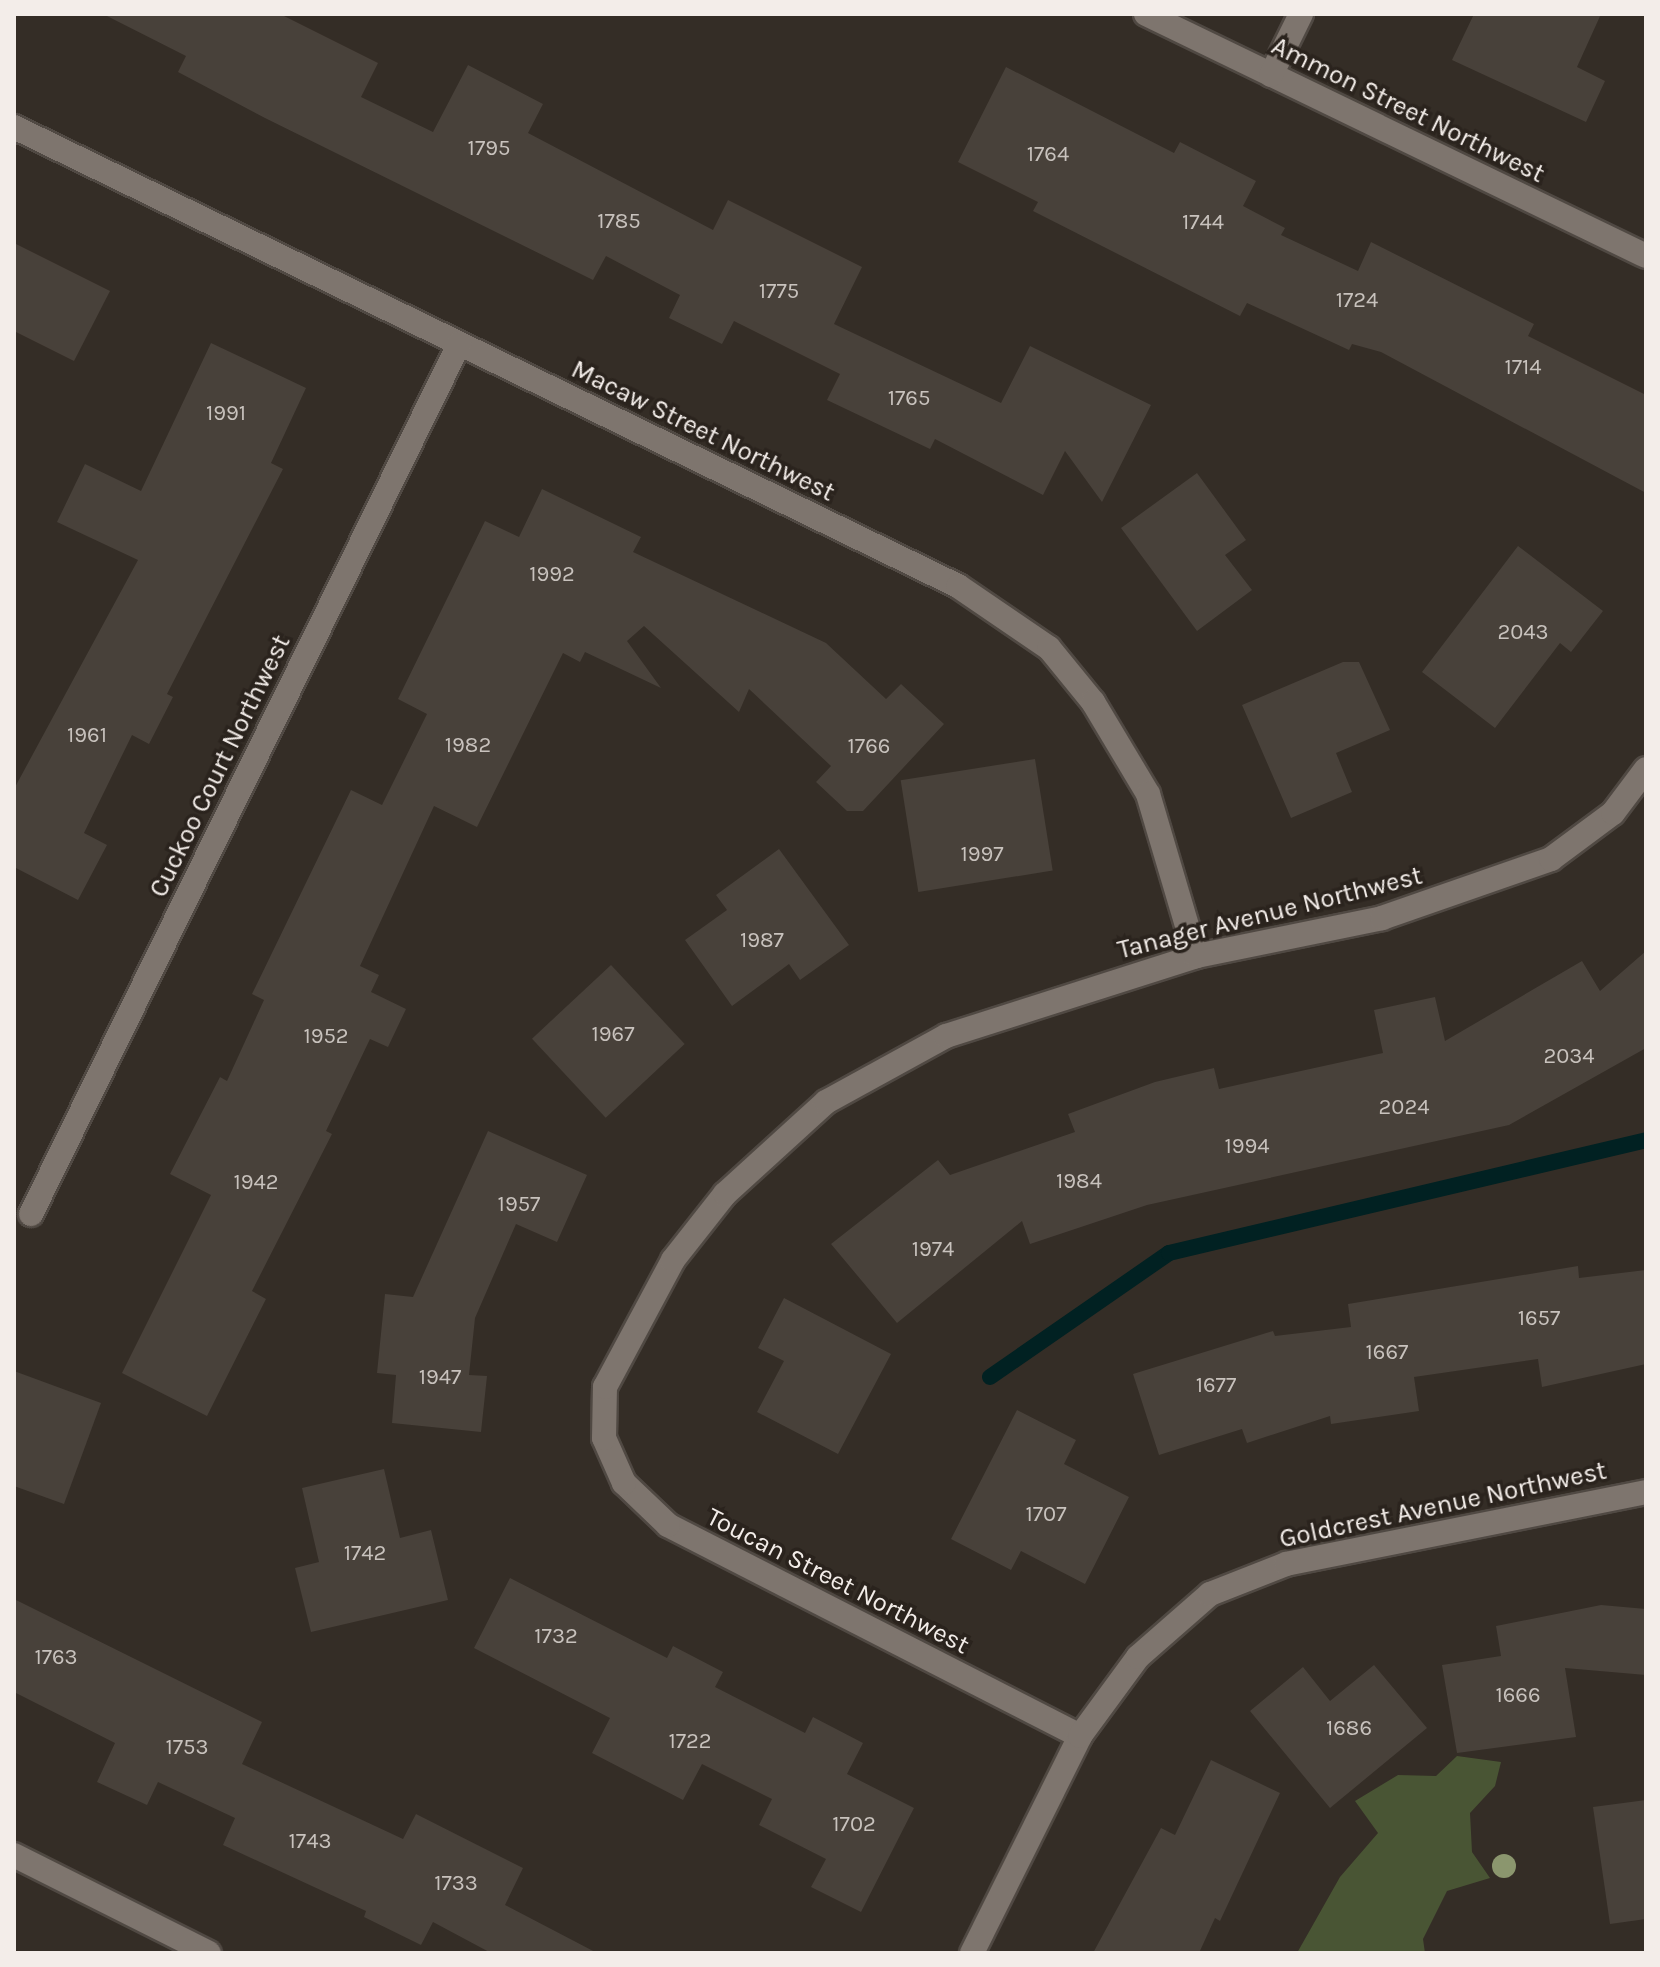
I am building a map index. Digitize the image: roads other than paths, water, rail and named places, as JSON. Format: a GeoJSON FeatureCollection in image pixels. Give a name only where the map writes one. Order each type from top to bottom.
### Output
{"type":"FeatureCollection","features":[{"type":"Feature","properties":{"kind":"street","name":"Ammon Street Northwest"},"geometry":{"type":"LineString","coordinates":[[1146,14],[1646,256]]}},
{"type":"Feature","properties":{"kind":"street"},"geometry":{"type":"LineString","coordinates":[[1271,75],[1301,14]]}},
{"type":"Feature","properties":{"kind":"street","name":"Macaw Street Northwest"},"geometry":{"type":"LineString","coordinates":[[14,127],[958,586],[1049,648],[1093,702],[1148,794],[1196,956]]}},
{"type":"Feature","properties":{"kind":"street","name":"Cuckoo Court Northwest"},"geometry":{"type":"LineString","coordinates":[[31,1214],[459,344]]}},
{"type":"Feature","properties":{"kind":"street","name":"Tanager Avenue Northwest"},"geometry":{"type":"LineString","coordinates":[[604,1438],[605,1387],[673,1260],[725,1194],[826,1102],[946,1036],[1196,956],[1382,918],[1551,859],[1613,813],[1646,769]]}},
{"type":"Feature","properties":{"kind":"street","name":"Toucan Street Northwest"},"geometry":{"type":"LineString","coordinates":[[604,1438],[624,1483],[668,1525],[1080,1736]]}},
{"type":"Feature","properties":{"kind":"street","name":"Goldcrest Avenue Northwest"},"geometry":{"type":"LineString","coordinates":[[972,1953],[1080,1736],[1138,1657],[1210,1594],[1286,1564],[1646,1492]]}},
{"type":"Feature","properties":{"kind":"street"},"geometry":{"type":"LineString","coordinates":[[14,1855],[209,1953]]}},
{"type":"Feature","properties":{"kind":"waterway"},"geometry":{"type":"LineString","coordinates":[[990,1377],[1169,1253],[1646,1140]]}}]}
